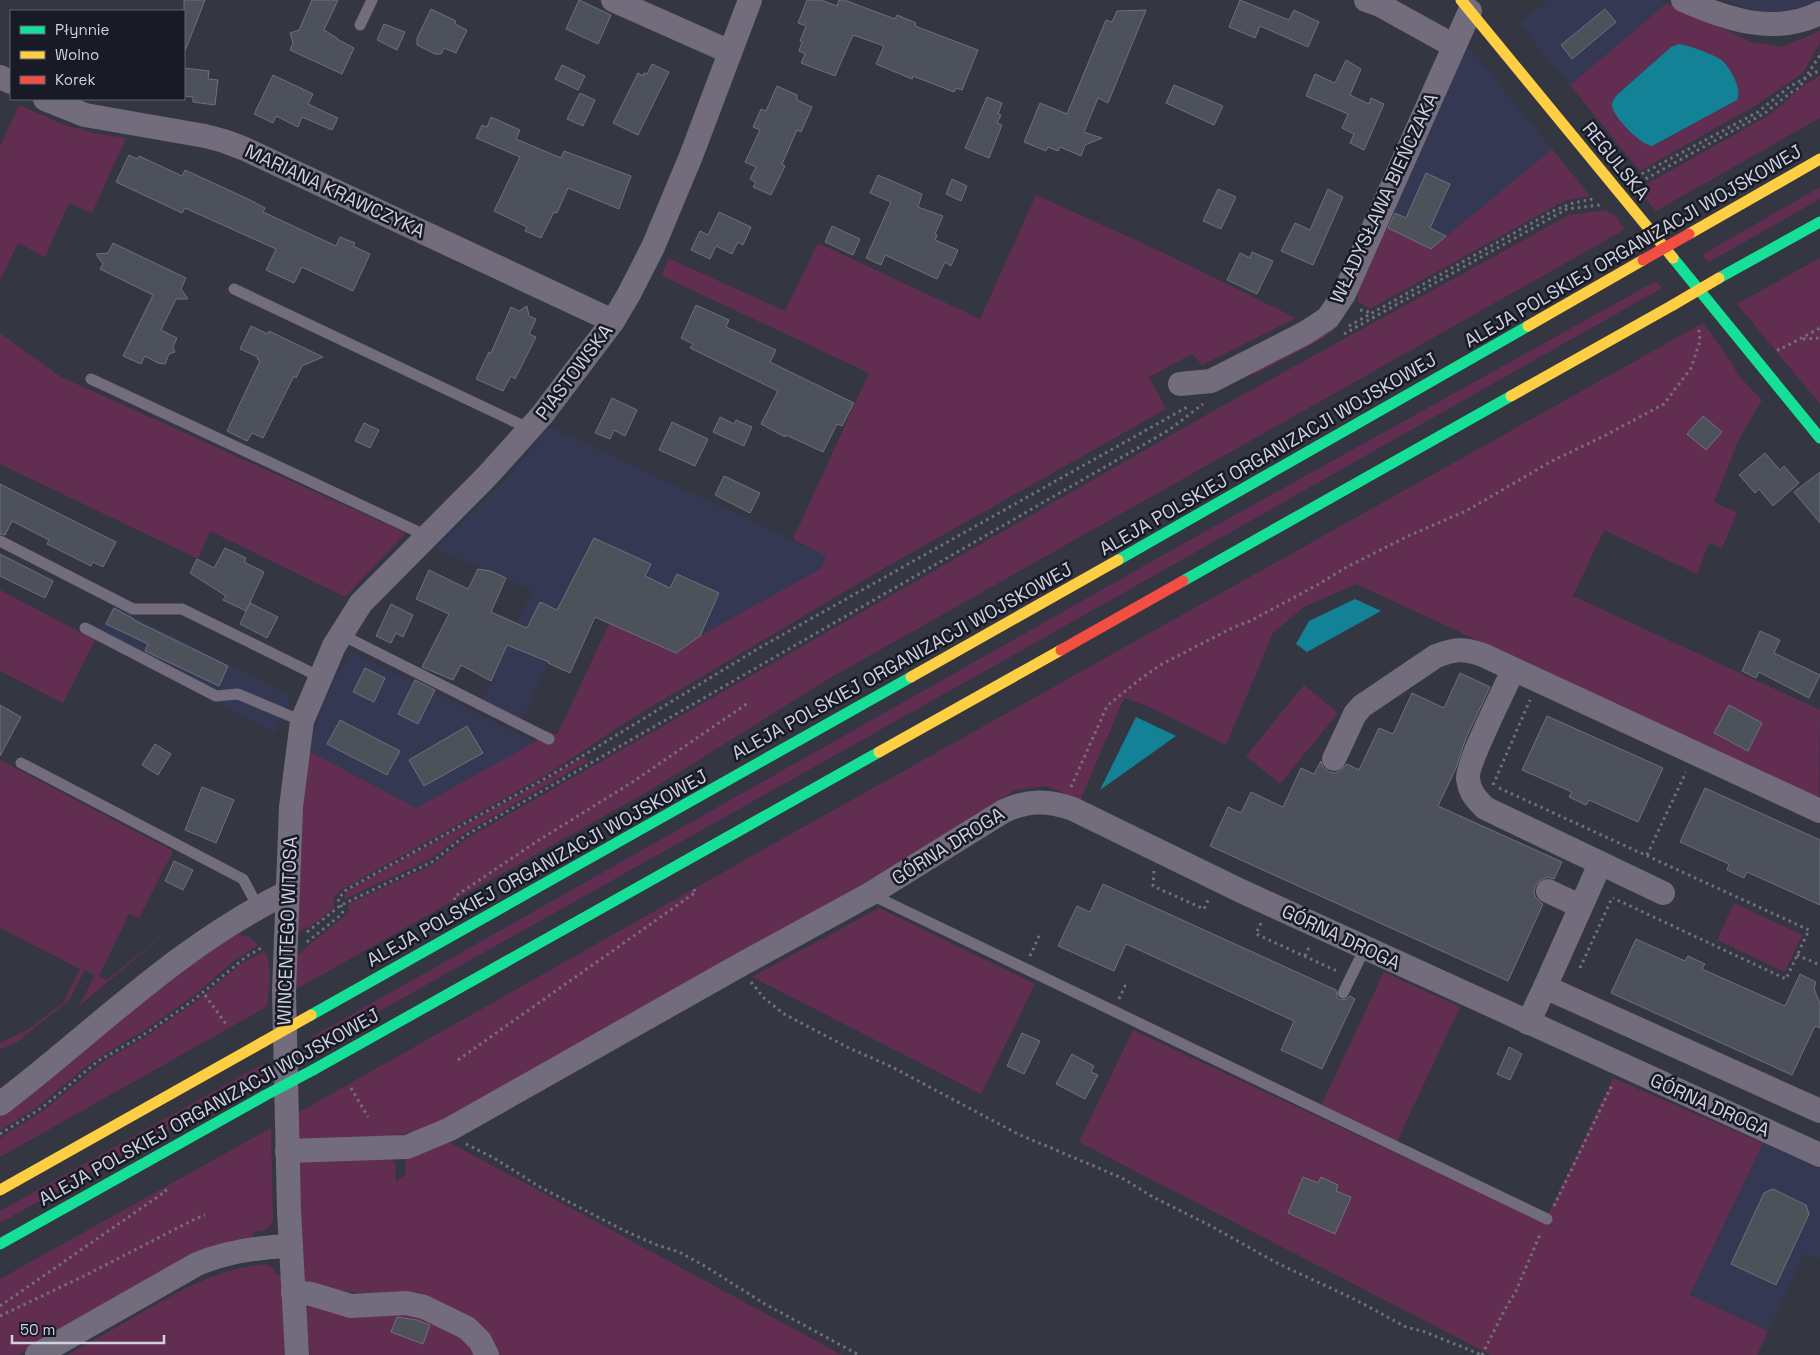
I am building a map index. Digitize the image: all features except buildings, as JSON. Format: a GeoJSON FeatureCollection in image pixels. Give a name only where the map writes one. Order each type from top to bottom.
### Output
{"type":"FeatureCollection","features":[{"type":"Feature","properties":{"kind":"main road","name":"REGULSKA"},"geometry":{"type":"LineString","coordinates":[[1466,6],[1820,438]]}},
{"type":"Feature","properties":{"kind":"main road","name":"ALEJA POLSKIEJ ORGANIZACJI WOJSKOWEJ"},"geometry":{"type":"LineString","coordinates":[[0,1190],[955,652],[1820,160]]}},
{"type":"Feature","properties":{"kind":"main road","name":"ALEJA POLSKIEJ ORGANIZACJI WOJSKOWEJ"},"geometry":{"type":"LineString","coordinates":[[0,1244],[1820,222]]}},
{"type":"Feature","properties":{"kind":"street"},"geometry":{"type":"LineString","coordinates":[[613,0],[730,52]]}},
{"type":"Feature","properties":{"kind":"street","name":"PIASTOWSKA"},"geometry":{"type":"LineString","coordinates":[[317,683],[340,634],[361,603],[487,476],[530,429],[613,321],[653,247],[691,156],[750,0]]}},
{"type":"Feature","properties":{"kind":"street"},"geometry":{"type":"LineString","coordinates":[[1366,0],[1380,5],[1454,46]]}},
{"type":"Feature","properties":{"kind":"street"},"geometry":{"type":"LineString","coordinates":[[1683,0],[1716,14],[1756,24],[1788,25],[1820,13]]}},
{"type":"Feature","properties":{"kind":"street","name":"WŁADYSŁAWA BIEŃCZAKA"},"geometry":{"type":"LineString","coordinates":[[1180,384],[1210,381],[1305,333],[1328,318],[1344,294],[1454,46],[1466,6]]}},
{"type":"Feature","properties":{"kind":"street","name":"MARIANA KRAWCZYKA"},"geometry":{"type":"LineString","coordinates":[[48,100],[85,115],[205,136],[245,149],[613,321]]}},
{"type":"Feature","properties":{"kind":"street"},"geometry":{"type":"LineString","coordinates":[[1334,758],[1355,714],[1362,706],[1436,656],[1456,650],[1470,650],[1820,811]]}},
{"type":"Feature","properties":{"kind":"street"},"geometry":{"type":"LineString","coordinates":[[1513,670],[1471,761],[1467,778],[1472,795],[1485,808],[1663,893]]}},
{"type":"Feature","properties":{"kind":"street","name":"WINCENTEGO WITOSA"},"geometry":{"type":"LineString","coordinates":[[296,1355],[290,1246],[284,1004],[274,949],[288,892],[291,807],[302,721],[317,683]]}},
{"type":"Feature","properties":{"kind":"street","name":"GÓRNA DROGA"},"geometry":{"type":"LineString","coordinates":[[287,1151],[407,1147],[450,1129],[870,894],[1004,810],[1030,802],[1044,801],[1062,805],[1241,891],[1820,1155]]}},
{"type":"Feature","properties":{"kind":"street"},"geometry":{"type":"LineString","coordinates":[[1528,1023],[1600,864]]}},
{"type":"Feature","properties":{"kind":"street"},"geometry":{"type":"LineString","coordinates":[[0,1104],[163,970],[203,941],[258,907],[288,892]]}},
{"type":"Feature","properties":{"kind":"street"},"geometry":{"type":"LineString","coordinates":[[1548,892],[1580,906]]}},
{"type":"Feature","properties":{"kind":"street"},"geometry":{"type":"LineString","coordinates":[[1545,986],[1820,1112]]}},
{"type":"Feature","properties":{"kind":"street"},"geometry":{"type":"LineString","coordinates":[[37,1355],[197,1264],[240,1250],[290,1246]]}},
{"type":"Feature","properties":{"kind":"street"},"geometry":{"type":"LineString","coordinates":[[292,1292],[321,1296],[351,1306],[406,1303],[424,1307],[467,1328],[480,1341],[488,1355]]}},
{"type":"Feature","properties":{"kind":"lane"},"geometry":{"type":"LineString","coordinates":[[360,25],[372,0]]}},
{"type":"Feature","properties":{"kind":"lane"},"geometry":{"type":"LineString","coordinates":[[234,289],[530,429]]}},
{"type":"Feature","properties":{"kind":"lane"},"geometry":{"type":"LineString","coordinates":[[91,379],[427,536]]}},
{"type":"Feature","properties":{"kind":"lane"},"geometry":{"type":"LineString","coordinates":[[0,541],[133,609],[182,609],[317,683]]}},
{"type":"Feature","properties":{"kind":"lane"},"geometry":{"type":"LineString","coordinates":[[85,628],[216,696],[238,694],[302,721]]}},
{"type":"Feature","properties":{"kind":"lane"},"geometry":{"type":"LineString","coordinates":[[340,634],[549,739]]}},
{"type":"Feature","properties":{"kind":"lane"},"geometry":{"type":"LineString","coordinates":[[21,763],[243,879],[258,907]]}},
{"type":"Feature","properties":{"kind":"lane"},"geometry":{"type":"LineString","coordinates":[[870,894],[1547,1219]]}},
{"type":"Feature","properties":{"kind":"lane"},"geometry":{"type":"LineString","coordinates":[[1343,993],[1365,948]]}},
{"type":"Feature","properties":{"kind":"path"},"geometry":{"type":"LineString","coordinates":[[1636,185],[1765,114],[1799,88],[1820,55]]}},
{"type":"Feature","properties":{"kind":"path"},"geometry":{"type":"LineString","coordinates":[[1634,178],[1758,112],[1789,87],[1820,70]]}},
{"type":"Feature","properties":{"kind":"path"},"geometry":{"type":"LineString","coordinates":[[1343,330],[1553,211],[1573,203],[1597,198]]}},
{"type":"Feature","properties":{"kind":"path"},"geometry":{"type":"LineString","coordinates":[[1337,338],[1567,209],[1604,204]]}},
{"type":"Feature","properties":{"kind":"path"},"geometry":{"type":"LineString","coordinates":[[1062,805],[1107,706],[1139,680],[1162,664],[1234,627],[1257,618],[1345,568],[1408,536],[1466,511],[1552,461],[1664,404],[1691,368],[1700,341],[1698,322]]}},
{"type":"Feature","properties":{"kind":"path"},"geometry":{"type":"LineString","coordinates":[[1772,349],[1779,350],[1820,328]]}},
{"type":"Feature","properties":{"kind":"path"},"geometry":{"type":"LineString","coordinates":[[1800,339],[1820,338]]}},
{"type":"Feature","properties":{"kind":"path"},"geometry":{"type":"LineString","coordinates":[[0,1134],[43,1107],[98,1061],[142,1036],[191,1002],[246,956],[274,949],[298,948],[342,914],[343,910],[341,905],[338,899],[346,890],[553,774],[759,648],[1207,398],[1169,430],[466,835],[432,862],[341,905],[305,934]]}},
{"type":"Feature","properties":{"kind":"path"},"geometry":{"type":"LineString","coordinates":[[455,900],[454,897],[539,840],[631,783],[748,703]]}},
{"type":"Feature","properties":{"kind":"path"},"geometry":{"type":"LineString","coordinates":[[1647,855],[1690,764]]}},
{"type":"Feature","properties":{"kind":"path"},"geometry":{"type":"LineString","coordinates":[[1154,869],[1153,886],[1204,910],[1210,895]]}},
{"type":"Feature","properties":{"kind":"path"},"geometry":{"type":"LineString","coordinates":[[458,1060],[696,892],[693,889]]}},
{"type":"Feature","properties":{"kind":"path"},"geometry":{"type":"LineString","coordinates":[[1260,924],[1256,934],[1340,972]]}},
{"type":"Feature","properties":{"kind":"path"},"geometry":{"type":"LineString","coordinates":[[1305,956],[1312,941]]}},
{"type":"Feature","properties":{"kind":"path"},"geometry":{"type":"LineString","coordinates":[[1797,955],[1820,965]]}},
{"type":"Feature","properties":{"kind":"path"},"geometry":{"type":"LineString","coordinates":[[742,964],[751,982],[764,998],[784,1014],[892,1067],[1018,1134],[1122,1178],[1153,1197],[1209,1225],[1277,1263],[1354,1299],[1406,1327],[1425,1332],[1482,1355]]}},
{"type":"Feature","properties":{"kind":"path"},"geometry":{"type":"LineString","coordinates":[[205,995],[226,1024]]}},
{"type":"Feature","properties":{"kind":"path"},"geometry":{"type":"LineString","coordinates":[[350,1088],[368,1117]]}},
{"type":"Feature","properties":{"kind":"path"},"geometry":{"type":"LineString","coordinates":[[450,1129],[455,1138],[494,1158],[540,1187],[625,1231],[679,1252],[765,1304],[859,1355]]}},
{"type":"Feature","properties":{"kind":"path"},"geometry":{"type":"LineString","coordinates":[[0,1306],[166,1191],[164,1188]]}},
{"type":"Feature","properties":{"kind":"path"},"geometry":{"type":"LineString","coordinates":[[0,1316],[205,1215]]}},
{"type":"Feature","properties":{"kind":"shaded area"},"geometry":{"type":"Polygon","coordinates":[[[1549,0],[1661,0],[1667,3],[1570,85],[1518,23],[1549,0]]]}},
{"type":"Feature","properties":{"kind":"shaded area"},"geometry":{"type":"Polygon","coordinates":[[[1727,0],[1820,0],[1810,6],[1764,14],[1727,0]]]}},
{"type":"Feature","properties":{"kind":"shaded area"},"geometry":{"type":"Polygon","coordinates":[[[1667,3],[1751,42],[1782,47],[1820,31],[1820,42],[1803,73],[1756,105],[1640,171],[1570,85],[1667,3]],[[1671,47],[1612,101],[1652,146],[1737,100],[1739,96],[1671,47]]]}},
{"type":"Feature","properties":{"kind":"shaded area"},"geometry":{"type":"Polygon","coordinates":[[[1679,44],[1711,54],[1724,62],[1735,78],[1738,90],[1737,100],[1652,146],[1641,141],[1624,125],[1615,114],[1612,103],[1617,95],[1671,47],[1679,44]]]}},
{"type":"Feature","properties":{"kind":"shaded area"},"geometry":{"type":"Polygon","coordinates":[[[1468,46],[1552,149],[1431,249],[1386,227],[1378,226],[1468,46]]]}},
{"type":"Feature","properties":{"kind":"shaded area"},"geometry":{"type":"Polygon","coordinates":[[[1820,76],[1820,118],[1656,211],[1640,193],[1645,185],[1771,114],[1804,85],[1820,76]]]}},
{"type":"Feature","properties":{"kind":"shaded area"},"geometry":{"type":"Polygon","coordinates":[[[19,105],[62,124],[94,133],[126,138],[92,213],[69,203],[45,257],[18,243],[0,280],[0,147],[19,105]]]}},
{"type":"Feature","properties":{"kind":"shaded area"},"geometry":{"type":"Polygon","coordinates":[[[1552,149],[1590,196],[1564,201],[1370,309],[1358,302],[1358,291],[1386,227],[1431,249],[1552,149]]]}},
{"type":"Feature","properties":{"kind":"shaded area"},"geometry":{"type":"Polygon","coordinates":[[[1820,187],[1820,199],[1709,262],[1702,255],[1820,187]]]}},
{"type":"Feature","properties":{"kind":"shaded area"},"geometry":{"type":"Polygon","coordinates":[[[1036,195],[1164,253],[1296,318],[1202,365],[1192,354],[1149,377],[1166,409],[888,566],[637,715],[551,772],[339,891],[333,899],[335,907],[309,927],[295,932],[300,826],[307,750],[416,808],[535,742],[545,730],[557,735],[609,624],[676,653],[700,636],[822,568],[826,556],[793,539],[869,373],[662,276],[668,258],[785,311],[818,243],[980,319],[1036,195]]]}},
{"type":"Feature","properties":{"kind":"shaded area"},"geometry":{"type":"Polygon","coordinates":[[[1605,210],[1616,216],[1624,230],[830,678],[649,791],[293,991],[294,956],[300,954],[348,913],[347,905],[432,865],[469,837],[1208,414],[1569,215],[1605,210]]]}},
{"type":"Feature","properties":{"kind":"shaded area"},"geometry":{"type":"Polygon","coordinates":[[[1820,258],[1820,404],[1737,304],[1820,258]]]}},
{"type":"Feature","properties":{"kind":"shaded area"},"geometry":{"type":"Polygon","coordinates":[[[1656,281],[1662,288],[312,1049],[312,1037],[1188,541],[1656,281]]]}},
{"type":"Feature","properties":{"kind":"shaded area"},"geometry":{"type":"Polygon","coordinates":[[[1344,311],[1333,331],[1322,339],[1254,375],[1252,371],[1344,311]]]}},
{"type":"Feature","properties":{"kind":"shaded area"},"geometry":{"type":"Polygon","coordinates":[[[1703,323],[1732,363],[1737,374],[1762,400],[1738,441],[1714,502],[1737,513],[1722,548],[1709,543],[1697,574],[1604,530],[1573,596],[1820,710],[1819,798],[1356,584],[1304,607],[1273,633],[1226,745],[1145,705],[1124,698],[1080,801],[1048,786],[1015,790],[817,913],[428,1128],[389,1137],[299,1141],[296,1114],[1703,323]]]}},
{"type":"Feature","properties":{"kind":"shaded area"},"geometry":{"type":"Polygon","coordinates":[[[0,333],[61,377],[406,533],[345,597],[210,531],[198,559],[0,464],[0,333]]]}},
{"type":"Feature","properties":{"kind":"shaded area"},"geometry":{"type":"Polygon","coordinates":[[[550,427],[827,556],[822,568],[700,636],[676,653],[593,618],[553,652],[522,720],[482,702],[532,590],[435,548],[506,479],[550,427]]]}},
{"type":"Feature","properties":{"kind":"shaded area"},"geometry":{"type":"Polygon","coordinates":[[[0,590],[95,640],[63,703],[0,671],[0,590]]]}},
{"type":"Feature","properties":{"kind":"shaded area"},"geometry":{"type":"Polygon","coordinates":[[[1355,599],[1381,611],[1307,652],[1296,644],[1309,621],[1355,599]]]}},
{"type":"Feature","properties":{"kind":"shaded area"},"geometry":{"type":"Polygon","coordinates":[[[113,605],[291,696],[275,733],[95,640],[113,605]]]}},
{"type":"Feature","properties":{"kind":"shaded area"},"geometry":{"type":"Polygon","coordinates":[[[351,651],[535,742],[416,808],[307,750],[333,682],[351,651]]]}},
{"type":"Feature","properties":{"kind":"shaded area"},"geometry":{"type":"Polygon","coordinates":[[[1304,685],[1338,713],[1280,784],[1246,756],[1304,685]]]}},
{"type":"Feature","properties":{"kind":"shaded area"},"geometry":{"type":"Polygon","coordinates":[[[1136,717],[1176,736],[1100,790],[1136,717]]]}},
{"type":"Feature","properties":{"kind":"shaded area"},"geometry":{"type":"Polygon","coordinates":[[[581,758],[588,761],[465,833],[429,860],[345,899],[344,896],[347,891],[553,776],[581,758]]]}},
{"type":"Feature","properties":{"kind":"shaded area"},"geometry":{"type":"Polygon","coordinates":[[[0,760],[173,851],[139,918],[129,914],[99,976],[107,980],[185,917],[79,1006],[95,975],[85,970],[69,1000],[16,1043],[0,1049],[0,1043],[29,1029],[64,1002],[80,969],[0,928],[0,760]]]}},
{"type":"Feature","properties":{"kind":"shaded area"},"geometry":{"type":"Polygon","coordinates":[[[1734,903],[1802,935],[1785,972],[1717,940],[1734,903]]]}},
{"type":"Feature","properties":{"kind":"shaded area"},"geometry":{"type":"Polygon","coordinates":[[[879,908],[1035,984],[981,1094],[752,977],[879,908]]]}},
{"type":"Feature","properties":{"kind":"shaded area"},"geometry":{"type":"Polygon","coordinates":[[[239,931],[242,936],[249,936],[258,945],[236,959],[195,995],[148,1028],[93,1061],[36,1108],[0,1131],[0,1117],[161,985],[239,931]]]}},
{"type":"Feature","properties":{"kind":"shaded area"},"geometry":{"type":"Polygon","coordinates":[[[264,951],[267,956],[269,976],[268,1005],[263,1009],[0,1157],[0,1138],[44,1110],[100,1064],[150,1034],[195,1002],[241,964],[264,951]]]}},
{"type":"Feature","properties":{"kind":"shaded area"},"geometry":{"type":"Polygon","coordinates":[[[1384,972],[1460,1007],[1397,1141],[1321,1106],[1384,972]]]}},
{"type":"Feature","properties":{"kind":"shaded area"},"geometry":{"type":"Polygon","coordinates":[[[1133,1030],[1544,1223],[1613,1078],[1763,1143],[1690,1295],[1768,1331],[1757,1355],[1491,1355],[1079,1142],[1133,1030]]]}},
{"type":"Feature","properties":{"kind":"shaded area"},"geometry":{"type":"Polygon","coordinates":[[[263,1064],[264,1067],[270,1064],[270,1069],[264,1072],[264,1076],[0,1223],[0,1211],[263,1064]]]}},
{"type":"Feature","properties":{"kind":"shaded area"},"geometry":{"type":"Polygon","coordinates":[[[271,1128],[273,1221],[267,1229],[253,1232],[253,1238],[65,1329],[17,1355],[0,1355],[0,1279],[271,1128]]]}},
{"type":"Feature","properties":{"kind":"shaded area"},"geometry":{"type":"Polygon","coordinates":[[[447,1141],[842,1355],[493,1355],[422,1301],[311,1287],[302,1282],[299,1162],[391,1158],[395,1164],[396,1181],[405,1175],[406,1158],[447,1141]]]}},
{"type":"Feature","properties":{"kind":"shaded area"},"geometry":{"type":"Polygon","coordinates":[[[1763,1143],[1820,1169],[1820,1259],[1805,1253],[1768,1331],[1690,1295],[1763,1143]]]}},
{"type":"Feature","properties":{"kind":"shaded area"},"geometry":{"type":"Polygon","coordinates":[[[266,1264],[273,1268],[276,1275],[283,1275],[289,1355],[67,1355],[201,1281],[232,1270],[266,1264]]]}},
{"type":"Feature","properties":{"kind":"shaded area"},"geometry":{"type":"Polygon","coordinates":[[[308,1303],[398,1307],[468,1339],[479,1355],[310,1355],[306,1315],[308,1303]]]}},
{"type":"Feature","properties":{"kind":"traffic: fast"},"geometry":{"type":"LineString","coordinates":[[1719,278],[1820,222]]}},
{"type":"Feature","properties":{"kind":"traffic: fast"},"geometry":{"type":"LineString","coordinates":[[1673,258],[1820,438]]}},
{"type":"Feature","properties":{"kind":"traffic: fast"},"geometry":{"type":"LineString","coordinates":[[1118,560],[1528,326]]}},
{"type":"Feature","properties":{"kind":"traffic: fast"},"geometry":{"type":"LineString","coordinates":[[1183,581],[1511,396]]}},
{"type":"Feature","properties":{"kind":"traffic: fast"},"geometry":{"type":"LineString","coordinates":[[311,1015],[911,677]]}},
{"type":"Feature","properties":{"kind":"traffic: fast"},"geometry":{"type":"LineString","coordinates":[[313,1070],[879,752]]}},
{"type":"Feature","properties":{"kind":"traffic: fast"},"geometry":{"type":"LineString","coordinates":[[264,1096],[313,1070]]}},
{"type":"Feature","properties":{"kind":"traffic: fast"},"geometry":{"type":"LineString","coordinates":[[0,1244],[264,1096]]}},
{"type":"Feature","properties":{"kind":"traffic: slow"},"geometry":{"type":"LineString","coordinates":[[1461,0],[1673,258]]}},
{"type":"Feature","properties":{"kind":"traffic: slow"},"geometry":{"type":"LineString","coordinates":[[1689,234],[1820,159]]}},
{"type":"Feature","properties":{"kind":"traffic: slow"},"geometry":{"type":"LineString","coordinates":[[1528,326],[1643,260]]}},
{"type":"Feature","properties":{"kind":"traffic: slow"},"geometry":{"type":"LineString","coordinates":[[1673,305],[1719,278]]}},
{"type":"Feature","properties":{"kind":"traffic: slow"},"geometry":{"type":"LineString","coordinates":[[1511,396],[1673,305]]}},
{"type":"Feature","properties":{"kind":"traffic: slow"},"geometry":{"type":"LineString","coordinates":[[911,677],[1118,560]]}},
{"type":"Feature","properties":{"kind":"traffic: slow"},"geometry":{"type":"LineString","coordinates":[[879,752],[1061,650]]}},
{"type":"Feature","properties":{"kind":"traffic: slow"},"geometry":{"type":"LineString","coordinates":[[263,1042],[311,1015]]}},
{"type":"Feature","properties":{"kind":"traffic: slow"},"geometry":{"type":"LineString","coordinates":[[0,1190],[263,1042]]}},
{"type":"Feature","properties":{"kind":"traffic: jam"},"geometry":{"type":"LineString","coordinates":[[1643,260],[1689,234]]}},
{"type":"Feature","properties":{"kind":"traffic: jam"},"geometry":{"type":"LineString","coordinates":[[1061,650],[1183,581]]}}]}
